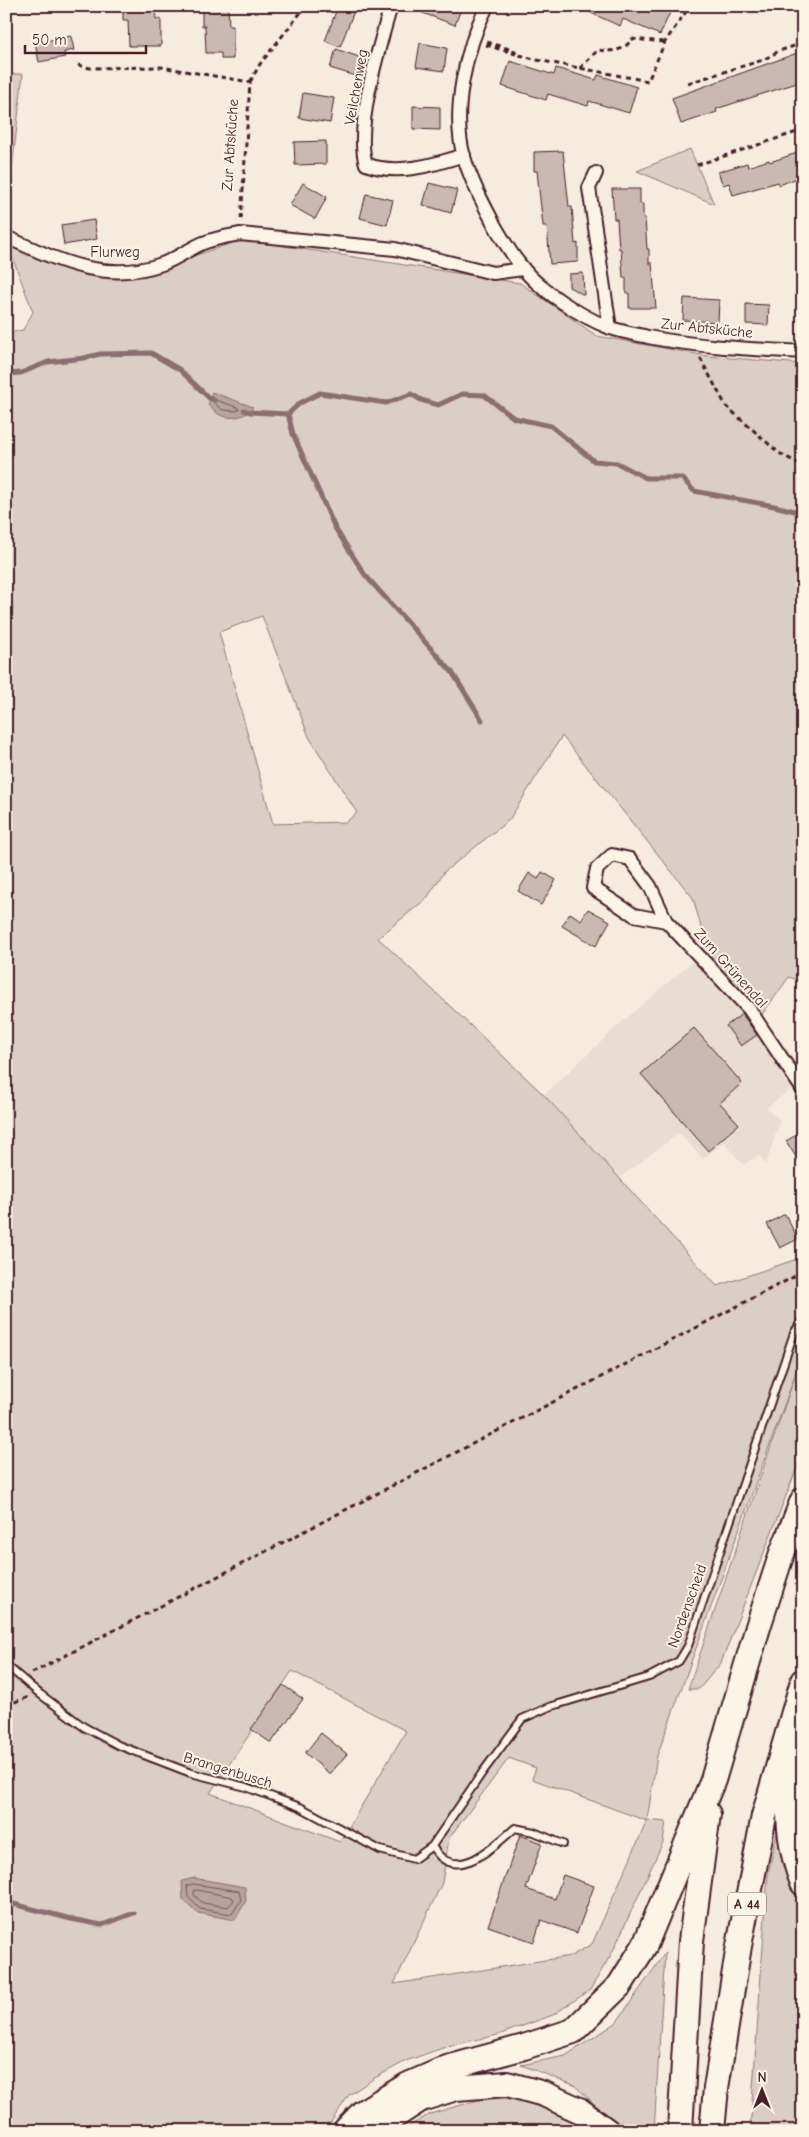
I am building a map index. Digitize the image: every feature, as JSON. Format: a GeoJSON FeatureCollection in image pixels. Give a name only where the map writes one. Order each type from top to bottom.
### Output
{"type":"FeatureCollection","features":[{"type":"Feature","properties":{"kind":"highway"},"geometry":{"type":"LineString","coordinates":[[345,2131],[363,2112],[408,2086],[447,2068],[524,2047],[573,2031],[620,1985],[645,1945],[713,1780],[758,1627],[781,1556],[803,1500]]}},
{"type":"Feature","properties":{"kind":"highway","name":"A 44"},"geometry":{"type":"LineString","coordinates":[[712,2131],[716,2088],[739,1946],[764,1816],[803,1681]]}},
{"type":"Feature","properties":{"kind":"highway"},"geometry":{"type":"LineString","coordinates":[[803,1695],[788,1800],[792,1848],[803,1883]]}},
{"type":"Feature","properties":{"kind":"highway"},"geometry":{"type":"LineString","coordinates":[[680,2131],[690,1941],[713,1780]]}},
{"type":"Feature","properties":{"kind":"highway"},"geometry":{"type":"LineString","coordinates":[[377,2131],[384,2123],[421,2099],[456,2088],[508,2084],[544,2094],[579,2110],[607,2131]]}},
{"type":"Feature","properties":{"kind":"street","name":"Veilchenweg"},"geometry":{"type":"LineString","coordinates":[[391,6],[373,71],[366,112],[364,152],[366,164],[375,168],[395,170],[464,155]]}},
{"type":"Feature","properties":{"kind":"street"},"geometry":{"type":"LineString","coordinates":[[464,155],[461,133],[463,75],[476,31],[487,6]]}},
{"type":"Feature","properties":{"kind":"street","name":"Zur Abtsküche"},"geometry":{"type":"LineString","coordinates":[[464,155],[476,190],[523,269],[550,293],[594,321],[610,328],[668,341],[697,345],[803,352]]}},
{"type":"Feature","properties":{"kind":"street"},"geometry":{"type":"LineString","coordinates":[[596,173],[589,188],[610,328]]}},
{"type":"Feature","properties":{"kind":"street"},"geometry":{"type":"LineString","coordinates":[[240,234],[395,249],[493,273],[523,269]]}},
{"type":"Feature","properties":{"kind":"street","name":"Flurweg"},"geometry":{"type":"LineString","coordinates":[[6,237],[62,262],[88,269],[138,270],[161,264],[202,244],[224,236],[240,234]]}},
{"type":"Feature","properties":{"kind":"street","name":"Zum Grünendal"},"geometry":{"type":"LineString","coordinates":[[666,921],[634,914],[593,888],[597,869],[612,855],[630,859],[650,886],[666,921],[749,1009],[803,1090]]}},
{"type":"Feature","properties":{"kind":"lane","name":"Nordenscheid"},"geometry":{"type":"LineString","coordinates":[[414,1859],[432,1846],[522,1719],[549,1707],[649,1677],[679,1661],[688,1646],[794,1333],[803,1319]]}},
{"type":"Feature","properties":{"kind":"lane","name":"Brangenbusch"},"geometry":{"type":"LineString","coordinates":[[6,1665],[40,1694],[84,1727],[118,1745],[192,1773],[246,1787],[300,1807],[380,1850],[414,1859]]}},
{"type":"Feature","properties":{"kind":"lane"},"geometry":{"type":"LineString","coordinates":[[432,1846],[439,1857],[454,1864],[475,1860],[515,1828],[534,1832],[563,1844]]}},
{"type":"Feature","properties":{"kind":"path"},"geometry":{"type":"LineString","coordinates":[[250,82],[260,64],[306,6]]}},
{"type":"Feature","properties":{"kind":"path"},"geometry":{"type":"LineString","coordinates":[[679,6],[687,10]]}},
{"type":"Feature","properties":{"kind":"path"},"geometry":{"type":"LineString","coordinates":[[486,43],[538,60],[648,81],[665,42],[690,6]]}},
{"type":"Feature","properties":{"kind":"path"},"geometry":{"type":"LineString","coordinates":[[580,68],[598,50],[611,52],[626,48],[632,39],[665,42]]}},
{"type":"Feature","properties":{"kind":"path"},"geometry":{"type":"LineString","coordinates":[[688,83],[763,60],[779,51],[803,42]]}},
{"type":"Feature","properties":{"kind":"path","name":"Zur Abtsküche"},"geometry":{"type":"LineString","coordinates":[[78,65],[90,68],[161,67],[250,82],[240,234]]}},
{"type":"Feature","properties":{"kind":"path"},"geometry":{"type":"LineString","coordinates":[[697,165],[803,130]]}},
{"type":"Feature","properties":{"kind":"path"},"geometry":{"type":"LineString","coordinates":[[697,345],[701,363],[726,406],[779,453],[803,466]]}},
{"type":"Feature","properties":{"kind":"path"},"geometry":{"type":"LineString","coordinates":[[29,1675],[803,1272]]}},
{"type":"Feature","properties":{"kind":"path"},"geometry":{"type":"LineString","coordinates":[[6,1687],[21,1679]]}},
{"type":"Feature","properties":{"kind":"path"},"geometry":{"type":"LineString","coordinates":[[6,1705],[40,1694]]}},
{"type":"Feature","properties":{"kind":"shaded area"},"geometry":{"type":"Polygon","coordinates":[[[6,74],[23,74],[6,221],[6,74]]]}},
{"type":"Feature","properties":{"kind":"shaded area"},"geometry":{"type":"Polygon","coordinates":[[[690,149],[714,204],[637,171],[690,149]]]}},
{"type":"Feature","properties":{"kind":"shaded area"},"geometry":{"type":"Polygon","coordinates":[[[6,240],[79,270],[161,267],[235,242],[252,241],[520,283],[597,336],[707,356],[803,364],[803,645],[797,663],[803,665],[803,982],[789,977],[761,1016],[708,953],[693,898],[562,736],[509,820],[444,872],[427,898],[378,938],[544,1095],[717,1286],[803,1257],[803,1452],[721,1663],[699,1689],[688,1689],[799,1364],[657,1756],[647,1820],[666,1822],[663,1842],[612,1953],[590,1990],[553,2015],[498,2035],[448,2046],[406,2061],[349,2095],[325,2131],[6,2131],[6,333],[23,330],[33,312],[6,240]],[[262,616],[219,632],[273,824],[346,822],[357,813],[309,737],[262,616]],[[292,1671],[210,1793],[340,1842],[406,1731],[292,1671]],[[509,1758],[449,1838],[442,1883],[394,1984],[571,1956],[592,1944],[647,1821],[532,1779],[536,1768],[509,1758]]]}},
{"type":"Feature","properties":{"kind":"shaded area"},"geometry":{"type":"Polygon","coordinates":[[[708,953],[792,1056],[803,1073],[803,1079],[767,1108],[780,1121],[766,1164],[758,1155],[743,1165],[724,1142],[703,1159],[679,1133],[618,1179],[544,1095],[623,1021],[693,961],[708,953]]]}},
{"type":"Feature","properties":{"kind":"shaded area"},"geometry":{"type":"Polygon","coordinates":[[[781,1814],[785,1851],[803,1900],[803,2131],[750,2131],[768,1874],[781,1814]]]}},
{"type":"Feature","properties":{"kind":"shaded area"},"geometry":{"type":"Polygon","coordinates":[[[665,1953],[654,2131],[623,2131],[574,2085],[521,2065],[565,2056],[616,2023],[665,1953]]]}},
{"type":"Feature","properties":{"kind":"shaded area"},"geometry":{"type":"Polygon","coordinates":[[[499,2094],[569,2110],[593,2131],[401,2131],[430,2114],[499,2094]]]}},
{"type":"Feature","properties":{"kind":"water"},"geometry":{"type":"Polygon","coordinates":[[[212,392],[253,407],[247,413],[238,417],[224,417],[208,405],[212,392]]]}},
{"type":"Feature","properties":{"kind":"water"},"geometry":{"type":"Polygon","coordinates":[[[194,1878],[245,1887],[246,1901],[235,1920],[198,1913],[183,1900],[182,1881],[194,1878]]]}},
{"type":"Feature","properties":{"kind":"building"},"geometry":{"type":"Polygon","coordinates":[[[123,6],[155,6],[156,19],[161,19],[161,46],[129,46],[128,20],[123,20],[123,6]]]}},
{"type":"Feature","properties":{"kind":"building"},"geometry":{"type":"Polygon","coordinates":[[[202,6],[228,6],[229,26],[233,26],[233,59],[221,59],[221,53],[206,53],[205,26],[202,26],[202,6]]]}},
{"type":"Feature","properties":{"kind":"building"},"geometry":{"type":"Polygon","coordinates":[[[338,6],[356,6],[340,47],[325,41],[338,6]]]}},
{"type":"Feature","properties":{"kind":"building"},"geometry":{"type":"Polygon","coordinates":[[[410,6],[462,6],[455,25],[409,8],[410,6]]]}},
{"type":"Feature","properties":{"kind":"building"},"geometry":{"type":"Polygon","coordinates":[[[575,6],[661,6],[671,10],[660,35],[623,19],[620,26],[575,6]]]}},
{"type":"Feature","properties":{"kind":"building"},"geometry":{"type":"Polygon","coordinates":[[[71,36],[74,50],[64,52],[65,57],[39,62],[35,43],[71,36]]]}},
{"type":"Feature","properties":{"kind":"building"},"geometry":{"type":"Polygon","coordinates":[[[420,43],[447,48],[444,71],[416,67],[420,43]]]}},
{"type":"Feature","properties":{"kind":"building"},"geometry":{"type":"Polygon","coordinates":[[[336,49],[362,58],[356,76],[330,68],[336,49]]]}},
{"type":"Feature","properties":{"kind":"building"},"geometry":{"type":"Polygon","coordinates":[[[803,51],[803,81],[716,109],[717,112],[681,124],[672,98],[803,51]]]}},
{"type":"Feature","properties":{"kind":"building"},"geometry":{"type":"Polygon","coordinates":[[[510,61],[554,75],[556,68],[596,80],[598,75],[637,87],[629,113],[589,101],[588,106],[548,94],[546,100],[502,86],[510,61]]]}},
{"type":"Feature","properties":{"kind":"building"},"geometry":{"type":"Polygon","coordinates":[[[303,93],[334,98],[330,123],[299,118],[303,93]]]}},
{"type":"Feature","properties":{"kind":"building"},"geometry":{"type":"Polygon","coordinates":[[[413,106],[440,107],[440,130],[413,129],[413,106]]]}},
{"type":"Feature","properties":{"kind":"building"},"geometry":{"type":"Polygon","coordinates":[[[326,141],[326,164],[295,165],[294,142],[326,141]]]}},
{"type":"Feature","properties":{"kind":"building"},"geometry":{"type":"Polygon","coordinates":[[[563,151],[569,207],[572,207],[575,244],[578,243],[578,262],[550,264],[547,226],[543,226],[537,171],[534,171],[534,152],[563,151]]]}},
{"type":"Feature","properties":{"kind":"building"},"geometry":{"type":"Polygon","coordinates":[[[803,151],[803,176],[779,185],[778,182],[733,195],[729,183],[723,185],[718,172],[747,163],[748,167],[769,160],[770,162],[803,151]]]}},
{"type":"Feature","properties":{"kind":"building"},"geometry":{"type":"Polygon","coordinates":[[[303,183],[327,197],[315,219],[290,205],[303,183]]]}},
{"type":"Feature","properties":{"kind":"building"},"geometry":{"type":"Polygon","coordinates":[[[429,183],[457,190],[451,213],[423,205],[429,183]]]}},
{"type":"Feature","properties":{"kind":"building"},"geometry":{"type":"Polygon","coordinates":[[[612,189],[640,189],[640,204],[643,204],[649,263],[652,263],[656,308],[629,308],[629,293],[626,293],[626,278],[623,278],[621,249],[619,249],[617,219],[614,219],[612,189]]]}},
{"type":"Feature","properties":{"kind":"building"},"geometry":{"type":"Polygon","coordinates":[[[366,194],[393,200],[387,225],[360,218],[366,194]]]}},
{"type":"Feature","properties":{"kind":"building"},"geometry":{"type":"Polygon","coordinates":[[[94,220],[97,239],[64,245],[61,225],[94,220]]]}},
{"type":"Feature","properties":{"kind":"building"},"geometry":{"type":"Polygon","coordinates":[[[583,273],[584,295],[569,287],[569,274],[583,273]]]}},
{"type":"Feature","properties":{"kind":"building"},"geometry":{"type":"Polygon","coordinates":[[[684,298],[719,300],[718,322],[683,320],[684,298]]]}},
{"type":"Feature","properties":{"kind":"building"},"geometry":{"type":"Polygon","coordinates":[[[746,304],[769,305],[768,325],[746,324],[746,304]]]}},
{"type":"Feature","properties":{"kind":"building"},"geometry":{"type":"Polygon","coordinates":[[[542,872],[556,880],[541,905],[518,891],[529,873],[538,879],[542,872]]]}},
{"type":"Feature","properties":{"kind":"building"},"geometry":{"type":"Polygon","coordinates":[[[588,909],[610,921],[596,946],[562,926],[570,913],[581,920],[588,909]]]}},
{"type":"Feature","properties":{"kind":"building"},"geometry":{"type":"Polygon","coordinates":[[[742,1014],[757,1035],[741,1046],[726,1026],[742,1014]]]}},
{"type":"Feature","properties":{"kind":"building"},"geometry":{"type":"Polygon","coordinates":[[[694,1028],[742,1083],[720,1103],[739,1124],[708,1151],[641,1074],[694,1028]]]}},
{"type":"Feature","properties":{"kind":"building"},"geometry":{"type":"Polygon","coordinates":[[[803,1131],[803,1168],[786,1141],[803,1131]]]}},
{"type":"Feature","properties":{"kind":"building"},"geometry":{"type":"Polygon","coordinates":[[[785,1214],[798,1239],[780,1248],[767,1224],[785,1214]]]}},
{"type":"Feature","properties":{"kind":"building"},"geometry":{"type":"Polygon","coordinates":[[[283,1685],[303,1699],[271,1743],[251,1729],[283,1685]]]}},
{"type":"Feature","properties":{"kind":"building"},"geometry":{"type":"Polygon","coordinates":[[[321,1733],[347,1754],[330,1774],[305,1753],[321,1733]]]}},
{"type":"Feature","properties":{"kind":"building"},"geometry":{"type":"Polygon","coordinates":[[[520,1835],[542,1843],[526,1889],[555,1899],[563,1875],[594,1886],[577,1933],[541,1920],[534,1942],[488,1926],[520,1835]]]}},
{"type":"Feature","properties":{"kind":"waterway"},"geometry":{"type":"LineString","coordinates":[[6,374],[21,373],[48,362],[84,358],[100,354],[151,353],[180,370],[209,398],[214,400]]}},
{"type":"Feature","properties":{"kind":"waterway"},"geometry":{"type":"LineString","coordinates":[[244,410],[288,414],[300,403],[320,393],[386,403],[411,394],[421,400],[438,405],[462,394],[484,395],[514,418],[551,426],[594,461],[617,463],[646,478],[682,478],[694,491],[803,513]]}},
{"type":"Feature","properties":{"kind":"waterway"},"geometry":{"type":"LineString","coordinates":[[288,414],[293,434],[335,528],[365,575],[452,672],[482,720]]}},
{"type":"Feature","properties":{"kind":"waterway"},"geometry":{"type":"LineString","coordinates":[[6,1902],[102,1925],[134,1913]]}}]}
